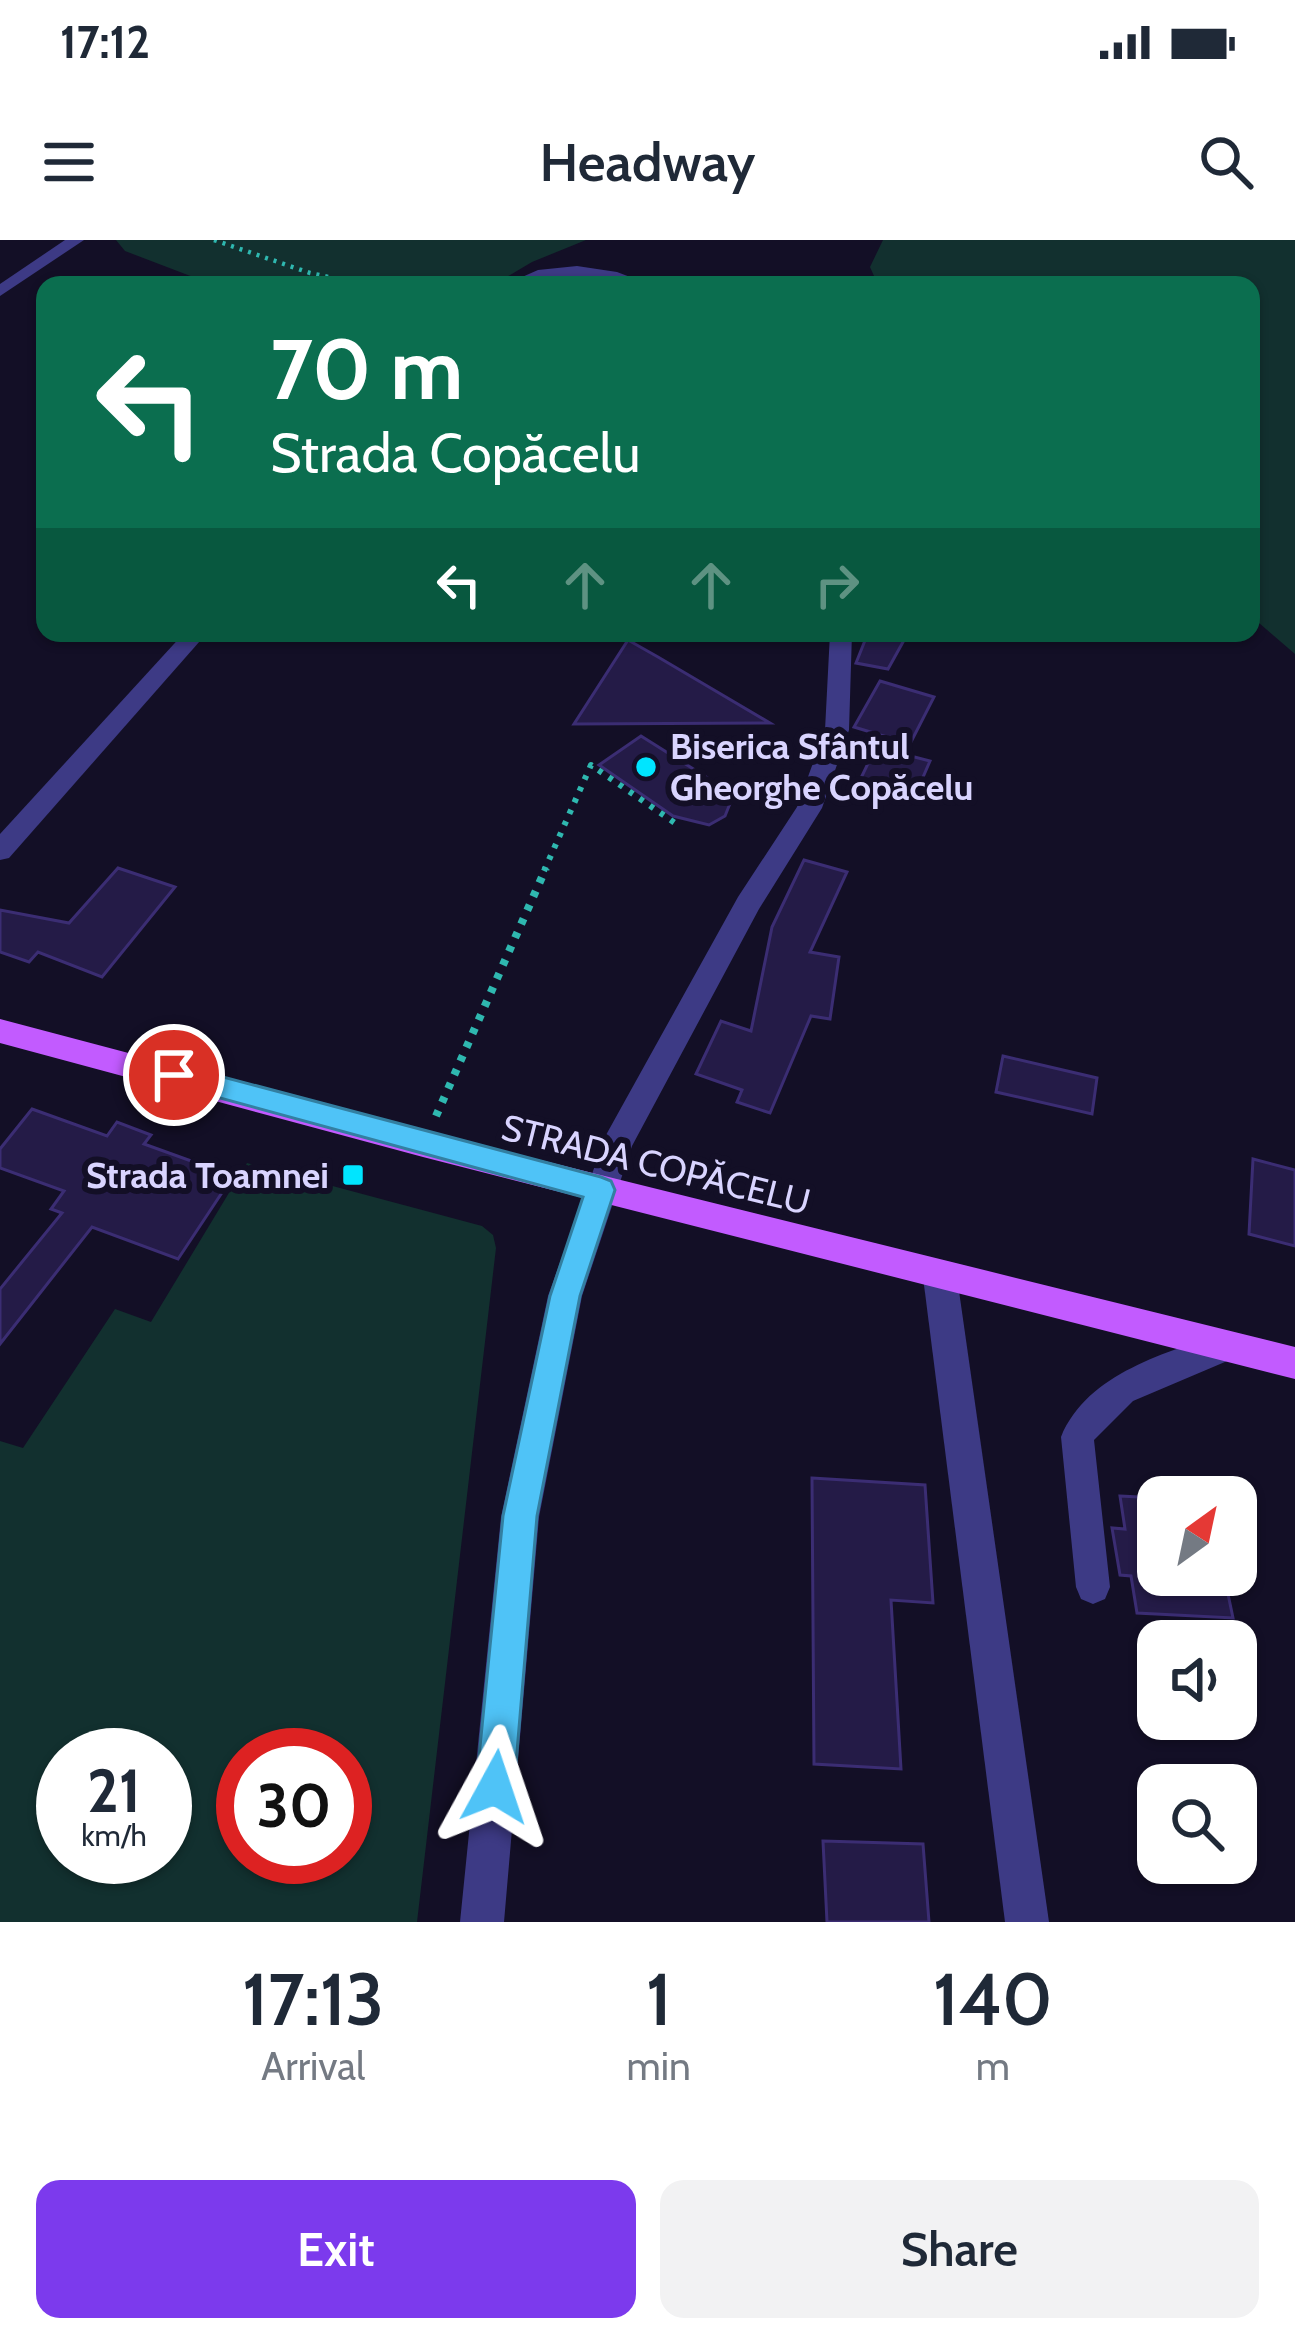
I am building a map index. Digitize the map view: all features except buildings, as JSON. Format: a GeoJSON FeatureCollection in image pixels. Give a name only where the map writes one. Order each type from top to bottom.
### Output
{"type":"FeatureCollection","features":[{"type":"Feature","properties":{"kind":"main road","name":"STRADA COPĂCELU"},"geometry":{"type":"LineString","coordinates":[[0,1031],[940,1277],[1295,1363]]}},
{"type":"Feature","properties":{"kind":"street"},"geometry":{"type":"LineString","coordinates":[[0,291],[76,240]]}},
{"type":"Feature","properties":{"kind":"street"},"geometry":{"type":"LineString","coordinates":[[533,276],[570,271],[596,276]]}},
{"type":"Feature","properties":{"kind":"street"},"geometry":{"type":"LineString","coordinates":[[0,851],[188,642]]}},
{"type":"Feature","properties":{"kind":"street"},"geometry":{"type":"LineString","coordinates":[[482,1922],[520,1516],[565,1296],[617,1144],[715,964],[809,808],[837,730],[842,642]]}},
{"type":"Feature","properties":{"kind":"street"},"geometry":{"type":"LineString","coordinates":[[940,1277],[1028,1922]]}},
{"type":"Feature","properties":{"kind":"lane"},"geometry":{"type":"LineString","coordinates":[[1093,1587],[1077,1437],[1085,1419],[1168,1368],[1228,1346]]}},
{"type":"Feature","properties":{"kind":"path"},"geometry":{"type":"LineString","coordinates":[[214,240],[324,276]]}},
{"type":"Feature","properties":{"kind":"path"},"geometry":{"type":"LineString","coordinates":[[423,1144],[591,765],[675,824]]}},
{"type":"Feature","properties":{"kind":"green space"},"geometry":{"type":"Polygon","coordinates":[[[116,240],[586,240],[508,276],[190,276],[125,251],[116,240]]]}},
{"type":"Feature","properties":{"kind":"green space"},"geometry":{"type":"Polygon","coordinates":[[[883,240],[1295,240],[1295,654],[1260,624],[1260,276],[874,276],[870,267],[883,240]]]}},
{"type":"Feature","properties":{"kind":"green space"},"geometry":{"type":"Polygon","coordinates":[[[247,1163],[482,1226],[493,1235],[496,1248],[417,1922],[0,1922],[0,1441],[23,1448],[115,1309],[151,1322],[247,1163]]]}},
{"type":"Feature","properties":{"kind":"place","name":"Biserica Sfântul Gheorghe Copăcelu"},"geometry":{"type":"Point","coordinates":[646,767]}},
{"type":"Feature","properties":{"kind":"place","name":"Strada Toamnei"},"geometry":{"type":"Point","coordinates":[353,1175]}},
{"type":"Feature","properties":{"kind":"route"},"geometry":{"type":"LineString","coordinates":[[174,1075],[601,1190],[565,1296],[520,1516],[495,1787]]}}]}
